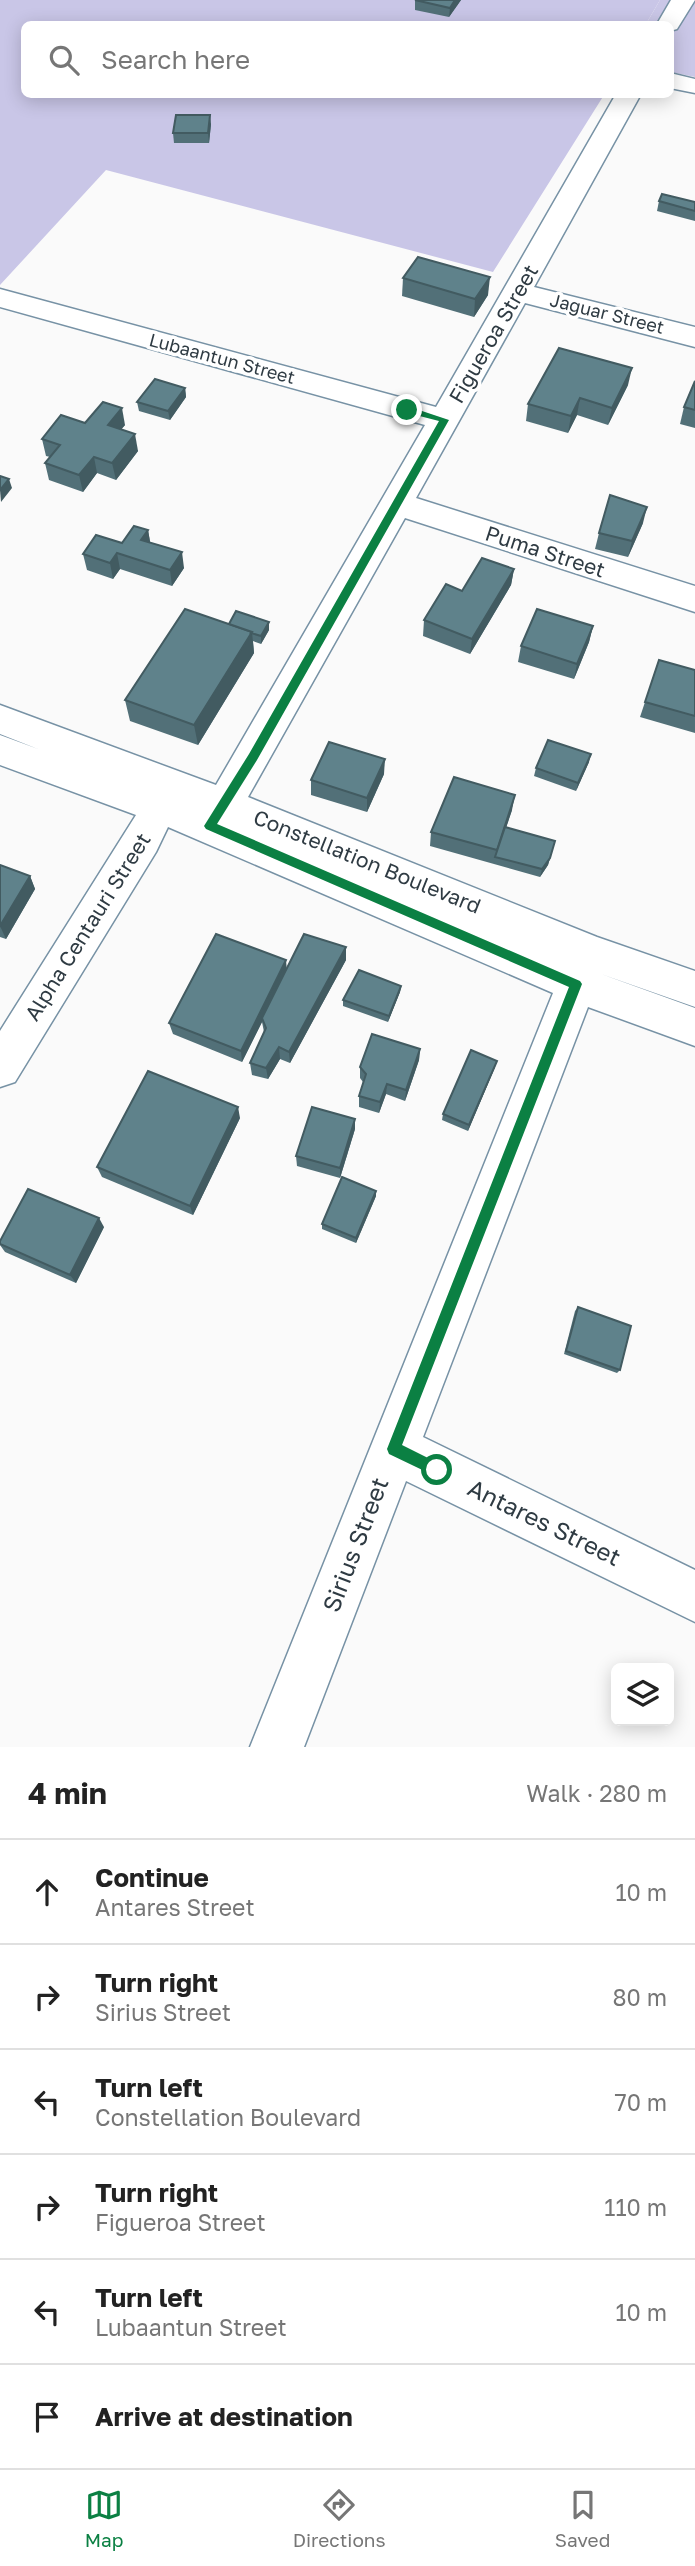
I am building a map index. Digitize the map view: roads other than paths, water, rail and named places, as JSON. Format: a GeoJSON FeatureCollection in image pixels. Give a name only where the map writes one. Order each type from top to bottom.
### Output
{"type":"FeatureCollection","features":[{"type":"Feature","properties":{"kind":"street"},"geometry":{"type":"LineString","coordinates":[[671,21],[684,0]]}},
{"type":"Feature","properties":{"kind":"street"},"geometry":{"type":"LineString","coordinates":[[674,81],[695,86]]}},
{"type":"Feature","properties":{"kind":"street","name":"Figueroa Street"},"geometry":{"type":"LineString","coordinates":[[217,815],[253,757],[395,503],[519,292],[627,98]]}},
{"type":"Feature","properties":{"kind":"street","name":"Jaguar Street"},"geometry":{"type":"LineString","coordinates":[[519,292],[695,337]]}},
{"type":"Feature","properties":{"kind":"street","name":"Lubaantun Street"},"geometry":{"type":"LineString","coordinates":[[0,298],[444,420]]}},
{"type":"Feature","properties":{"kind":"street","name":"Puma Street"},"geometry":{"type":"LineString","coordinates":[[395,503],[695,599]]}},
{"type":"Feature","properties":{"kind":"street","name":"Constellation Boulevard"},"geometry":{"type":"LineString","coordinates":[[0,719],[166,797]]}},
{"type":"Feature","properties":{"kind":"street","name":"Constellation Boulevard"},"geometry":{"type":"LineString","coordinates":[[0,750],[166,797],[217,815],[582,968],[695,1027]]}},
{"type":"Feature","properties":{"kind":"street","name":"Alpha Centauri Street"},"geometry":{"type":"LineString","coordinates":[[0,1068],[143,841],[166,797]]}},
{"type":"Feature","properties":{"kind":"street","name":"Constellation Boulevard"},"geometry":{"type":"LineString","coordinates":[[582,968],[695,989]]}},
{"type":"Feature","properties":{"kind":"street","name":"Sirius Street"},"geometry":{"type":"LineString","coordinates":[[277,1747],[582,968]]}},
{"type":"Feature","properties":{"kind":"street","name":"Antares Street"},"geometry":{"type":"LineString","coordinates":[[394,1449],[695,1597]]}}]}
